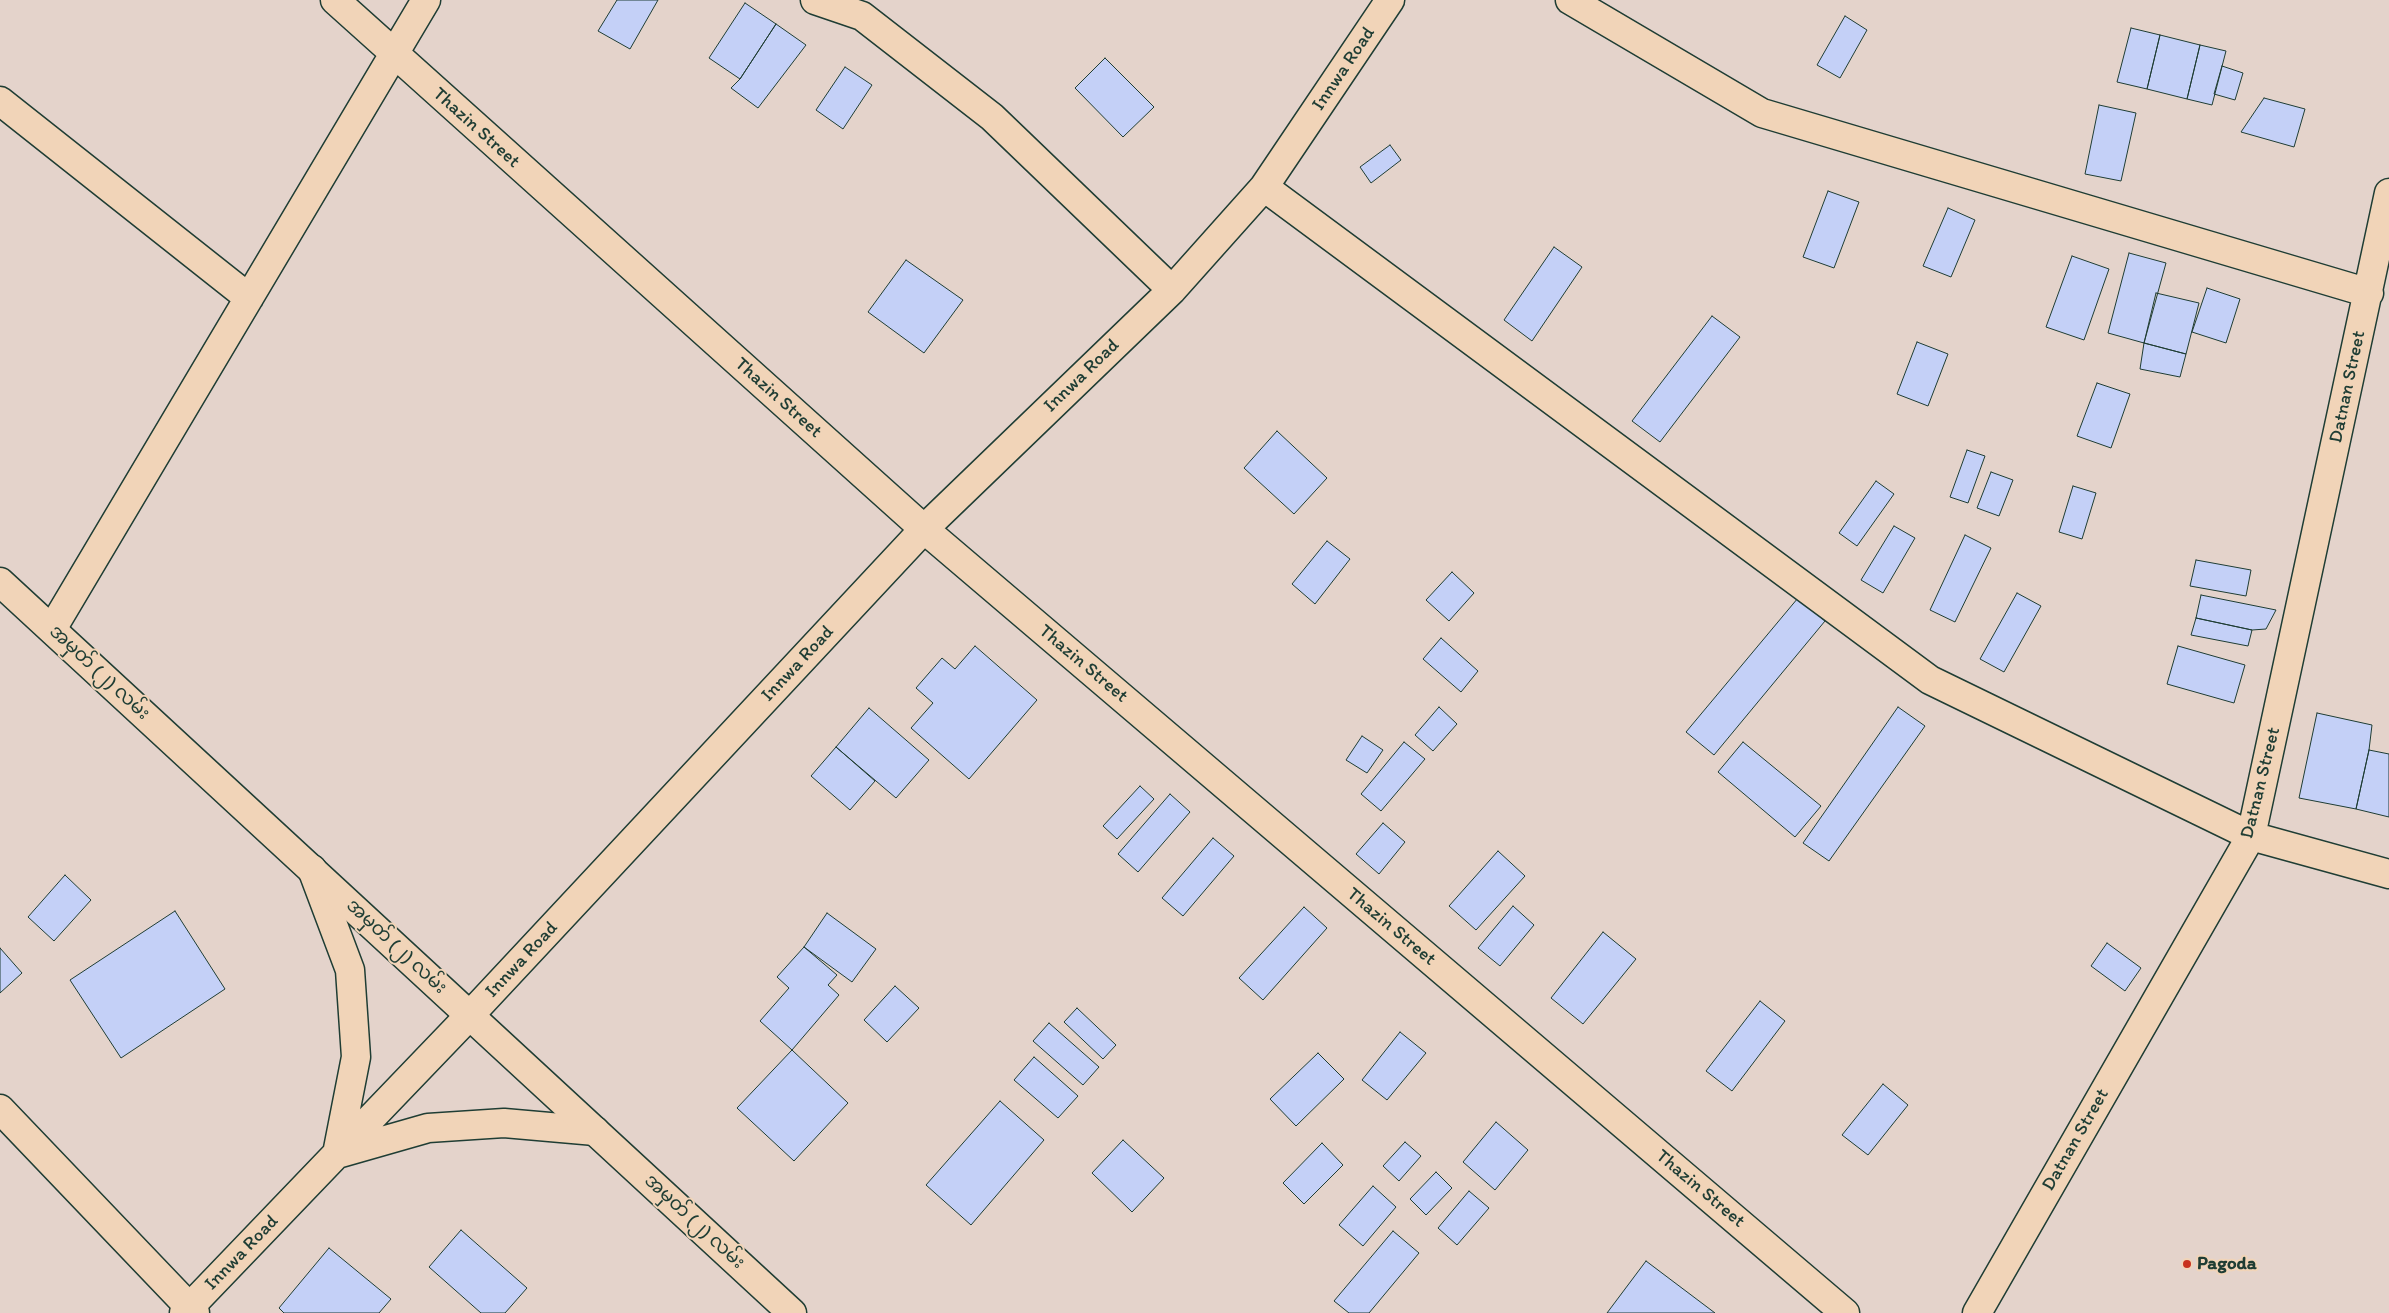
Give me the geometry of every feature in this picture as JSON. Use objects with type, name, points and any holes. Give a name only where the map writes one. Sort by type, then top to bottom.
[{"type":"street","name":"Thazin Street","points":[[335,0],[924,529],[1845,1313]]},
{"type":"street","points":[[52,629],[426,0]]},
{"type":"street","points":[[815,0],[862,16],[992,117],[1172,290]]},
{"type":"street","name":"Innwa Road","points":[[189,1311],[470,1015],[924,529],[1172,290],[1264,187],[1390,0]]},
{"type":"street","points":[[1570,0],[1762,114],[2369,293]]},
{"type":"street","points":[[0,101],[249,298]]},
{"type":"street","points":[[1264,187],[1930,680],[2252,836],[2389,874]]},
{"type":"street","name":"Datnan Street","points":[[1977,1313],[2252,836],[2369,293],[2382,266],[2389,192]]},
{"type":"street","name":"အမှတ် (၂) လမ်း","points":[[0,582],[792,1313]]},
{"type":"street","points":[[312,869],[350,970],[356,1057],[338,1154],[428,1128],[504,1123],[595,1131]]},
{"type":"street","points":[[0,1109],[189,1311]]},
{"type":"building","points":[[617,0],[658,0],[630,49],[598,31]]},
{"type":"building","points":[[745,3],[776,24],[740,79],[709,58]]},
{"type":"building","points":[[1845,16],[1867,30],[1840,78],[1817,65]]},
{"type":"building","points":[[776,24],[806,45],[758,108],[731,88],[740,79]]},
{"type":"building","points":[[2131,28],[2160,35],[2147,89],[2117,82]]},
{"type":"building","points":[[2160,35],[2200,45],[2187,99],[2147,89]]},
{"type":"building","points":[[2200,45],[2226,51],[2212,105],[2187,99]]},
{"type":"building","points":[[1105,58],[1154,107],[1123,137],[1075,88]]},
{"type":"building","points":[[2222,66],[2243,73],[2235,100],[2214,94]]},
{"type":"building","points":[[845,67],[872,85],[843,129],[816,110]]},
{"type":"building","points":[[2264,98],[2305,109],[2294,147],[2241,132]]},
{"type":"building","points":[[2099,105],[2136,113],[2121,181],[2085,174]]},
{"type":"building","points":[[1390,145],[1401,160],[1371,183],[1360,167]]},
{"type":"building","points":[[1828,191],[1859,202],[1834,268],[1803,257]]},
{"type":"building","points":[[1948,208],[1975,220],[1951,277],[1923,266]]},
{"type":"building","points":[[1554,247],[1582,267],[1532,341],[1504,320]]},
{"type":"building","points":[[2129,253],[2166,263],[2144,343],[2108,333]]},
{"type":"building","points":[[2072,256],[2109,269],[2084,340],[2046,327]]},
{"type":"building","points":[[906,260],[963,300],[924,353],[868,312]]},
{"type":"building","points":[[2207,288],[2240,299],[2226,343],[2192,332]]},
{"type":"building","points":[[2156,293],[2199,303],[2186,354],[2144,343]]},
{"type":"building","points":[[1712,316],[1740,337],[1660,442],[1632,421]]},
{"type":"building","points":[[1917,342],[1948,354],[1928,406],[1897,394]]},
{"type":"building","points":[[2144,343],[2186,354],[2180,377],[2140,369]]},
{"type":"building","points":[[2097,383],[2130,394],[2111,448],[2077,436]]},
{"type":"building","points":[[1277,431],[1327,478],[1294,514],[1244,468]]},
{"type":"building","points":[[1967,450],[1985,456],[1968,503],[1950,497]]},
{"type":"building","points":[[1991,472],[2013,480],[1999,516],[1977,508]]},
{"type":"building","points":[[1876,481],[1894,494],[1857,546],[1839,533]]},
{"type":"building","points":[[2073,486],[2096,493],[2082,539],[2059,532]]},
{"type":"building","points":[[1894,526],[1915,538],[1883,593],[1861,580]]},
{"type":"building","points":[[1965,535],[1991,548],[1955,622],[1930,610]]},
{"type":"building","points":[[1327,541],[1350,559],[1315,604],[1292,584]]},
{"type":"building","points":[[2196,560],[2251,570],[2246,596],[2190,586]]},
{"type":"building","points":[[1452,572],[1474,593],[1449,621],[1426,600]]},
{"type":"building","points":[[2017,593],[2041,606],[2004,672],[1980,659]]},
{"type":"building","points":[[2201,595],[2276,610],[2266,629],[2252,630],[2196,618]]},
{"type":"building","points":[[1798,598],[1825,621],[1714,755],[1686,732]]},
{"type":"building","points":[[2196,618],[2252,630],[2248,646],[2191,635]]},
{"type":"building","points":[[1441,638],[1478,671],[1461,692],[1423,659]]},
{"type":"building","points":[[975,646],[1037,700],[969,779],[911,728],[933,703],[916,688],[942,658],[955,669]]},
{"type":"building","points":[[2178,646],[2245,665],[2234,703],[2167,684]]},
{"type":"building","points":[[1439,707],[1457,724],[1433,751],[1415,735]]},
{"type":"building","points":[[1898,707],[1925,726],[1829,861],[1803,843]]},
{"type":"building","points":[[869,708],[929,760],[896,798],[836,747]]},
{"type":"building","points":[[2317,713],[2372,725],[2369,750],[2356,809],[2299,798]]},
{"type":"building","points":[[1362,736],[1383,750],[1367,773],[1346,760]]},
{"type":"building","points":[[1404,742],[1425,759],[1381,811],[1361,794]]},
{"type":"building","points":[[1743,742],[1821,806],[1795,837],[1718,772]]},
{"type":"building","points":[[836,747],[875,781],[850,810],[811,776]]},
{"type":"building","points":[[2369,750],[2389,754],[2389,817],[2356,809]]},
{"type":"building","points":[[1140,786],[1154,799],[1117,839],[1103,826]]},
{"type":"building","points":[[1170,794],[1190,812],[1138,872],[1118,854]]},
{"type":"building","points":[[1383,823],[1405,842],[1379,874],[1356,854]]},
{"type":"building","points":[[1213,838],[1234,856],[1183,916],[1162,898]]},
{"type":"building","points":[[1498,851],[1525,876],[1476,930],[1449,906]]},
{"type":"building","points":[[65,875],[91,900],[54,941],[28,917]]},
{"type":"building","points":[[1513,906],[1534,925],[1500,966],[1478,948]]},
{"type":"building","points":[[1304,907],[1327,928],[1263,1000],[1239,978]]},
{"type":"building","points":[[175,911],[225,989],[121,1058],[70,980]]},
{"type":"building","points":[[827,913],[876,949],[852,982],[804,947]]},
{"type":"building","points":[[1603,932],[1636,959],[1583,1024],[1551,998]]},
{"type":"building","points":[[2107,943],[2141,968],[2125,991],[2091,966]]},
{"type":"building","points":[[804,947],[837,975],[828,985],[839,995],[792,1050],[760,1021],[789,988],[777,977]]},
{"type":"building","points":[[0,948],[22,973],[0,993]]},
{"type":"building","points":[[895,986],[919,1008],[887,1042],[864,1020]]},
{"type":"building","points":[[1760,1001],[1785,1021],[1732,1091],[1706,1071]]},
{"type":"building","points":[[1077,1008],[1116,1045],[1103,1059],[1064,1022]]},
{"type":"building","points":[[1049,1023],[1099,1067],[1083,1085],[1033,1041]]},
{"type":"building","points":[[1400,1032],[1426,1053],[1387,1100],[1362,1080]]},
{"type":"building","points":[[792,1050],[848,1103],[794,1161],[737,1108]]},
{"type":"building","points":[[1318,1053],[1344,1079],[1296,1126],[1270,1099]]},
{"type":"building","points":[[1034,1057],[1078,1096],[1058,1118],[1014,1080]]},
{"type":"building","points":[[1883,1084],[1908,1105],[1868,1155],[1842,1135]]},
{"type":"building","points":[[1000,1101],[1044,1140],[971,1225],[926,1185]]},
{"type":"building","points":[[1496,1122],[1528,1150],[1495,1190],[1463,1162]]},
{"type":"building","points":[[1123,1140],[1164,1178],[1132,1212],[1092,1173]]},
{"type":"building","points":[[1405,1142],[1421,1156],[1399,1181],[1383,1166]]},
{"type":"building","points":[[1322,1143],[1343,1165],[1304,1204],[1283,1183]]},
{"type":"building","points":[[1436,1172],[1452,1188],[1426,1215],[1410,1199]]},
{"type":"building","points":[[1373,1186],[1396,1207],[1363,1246],[1339,1225]]},
{"type":"building","points":[[1469,1191],[1489,1208],[1457,1245],[1438,1228]]},
{"type":"building","points":[[461,1230],[527,1288],[505,1313],[481,1313],[429,1267]]},
{"type":"building","points":[[1393,1231],[1419,1253],[1369,1313],[1349,1313],[1334,1301]]},
{"type":"building","points":[[329,1248],[391,1299],[379,1313],[284,1313],[279,1308]]},
{"type":"building","points":[[1646,1261],[1715,1313],[1607,1313]]},
{"type":"place","name":"Pagoda","points":[[2187,1264]]}]
